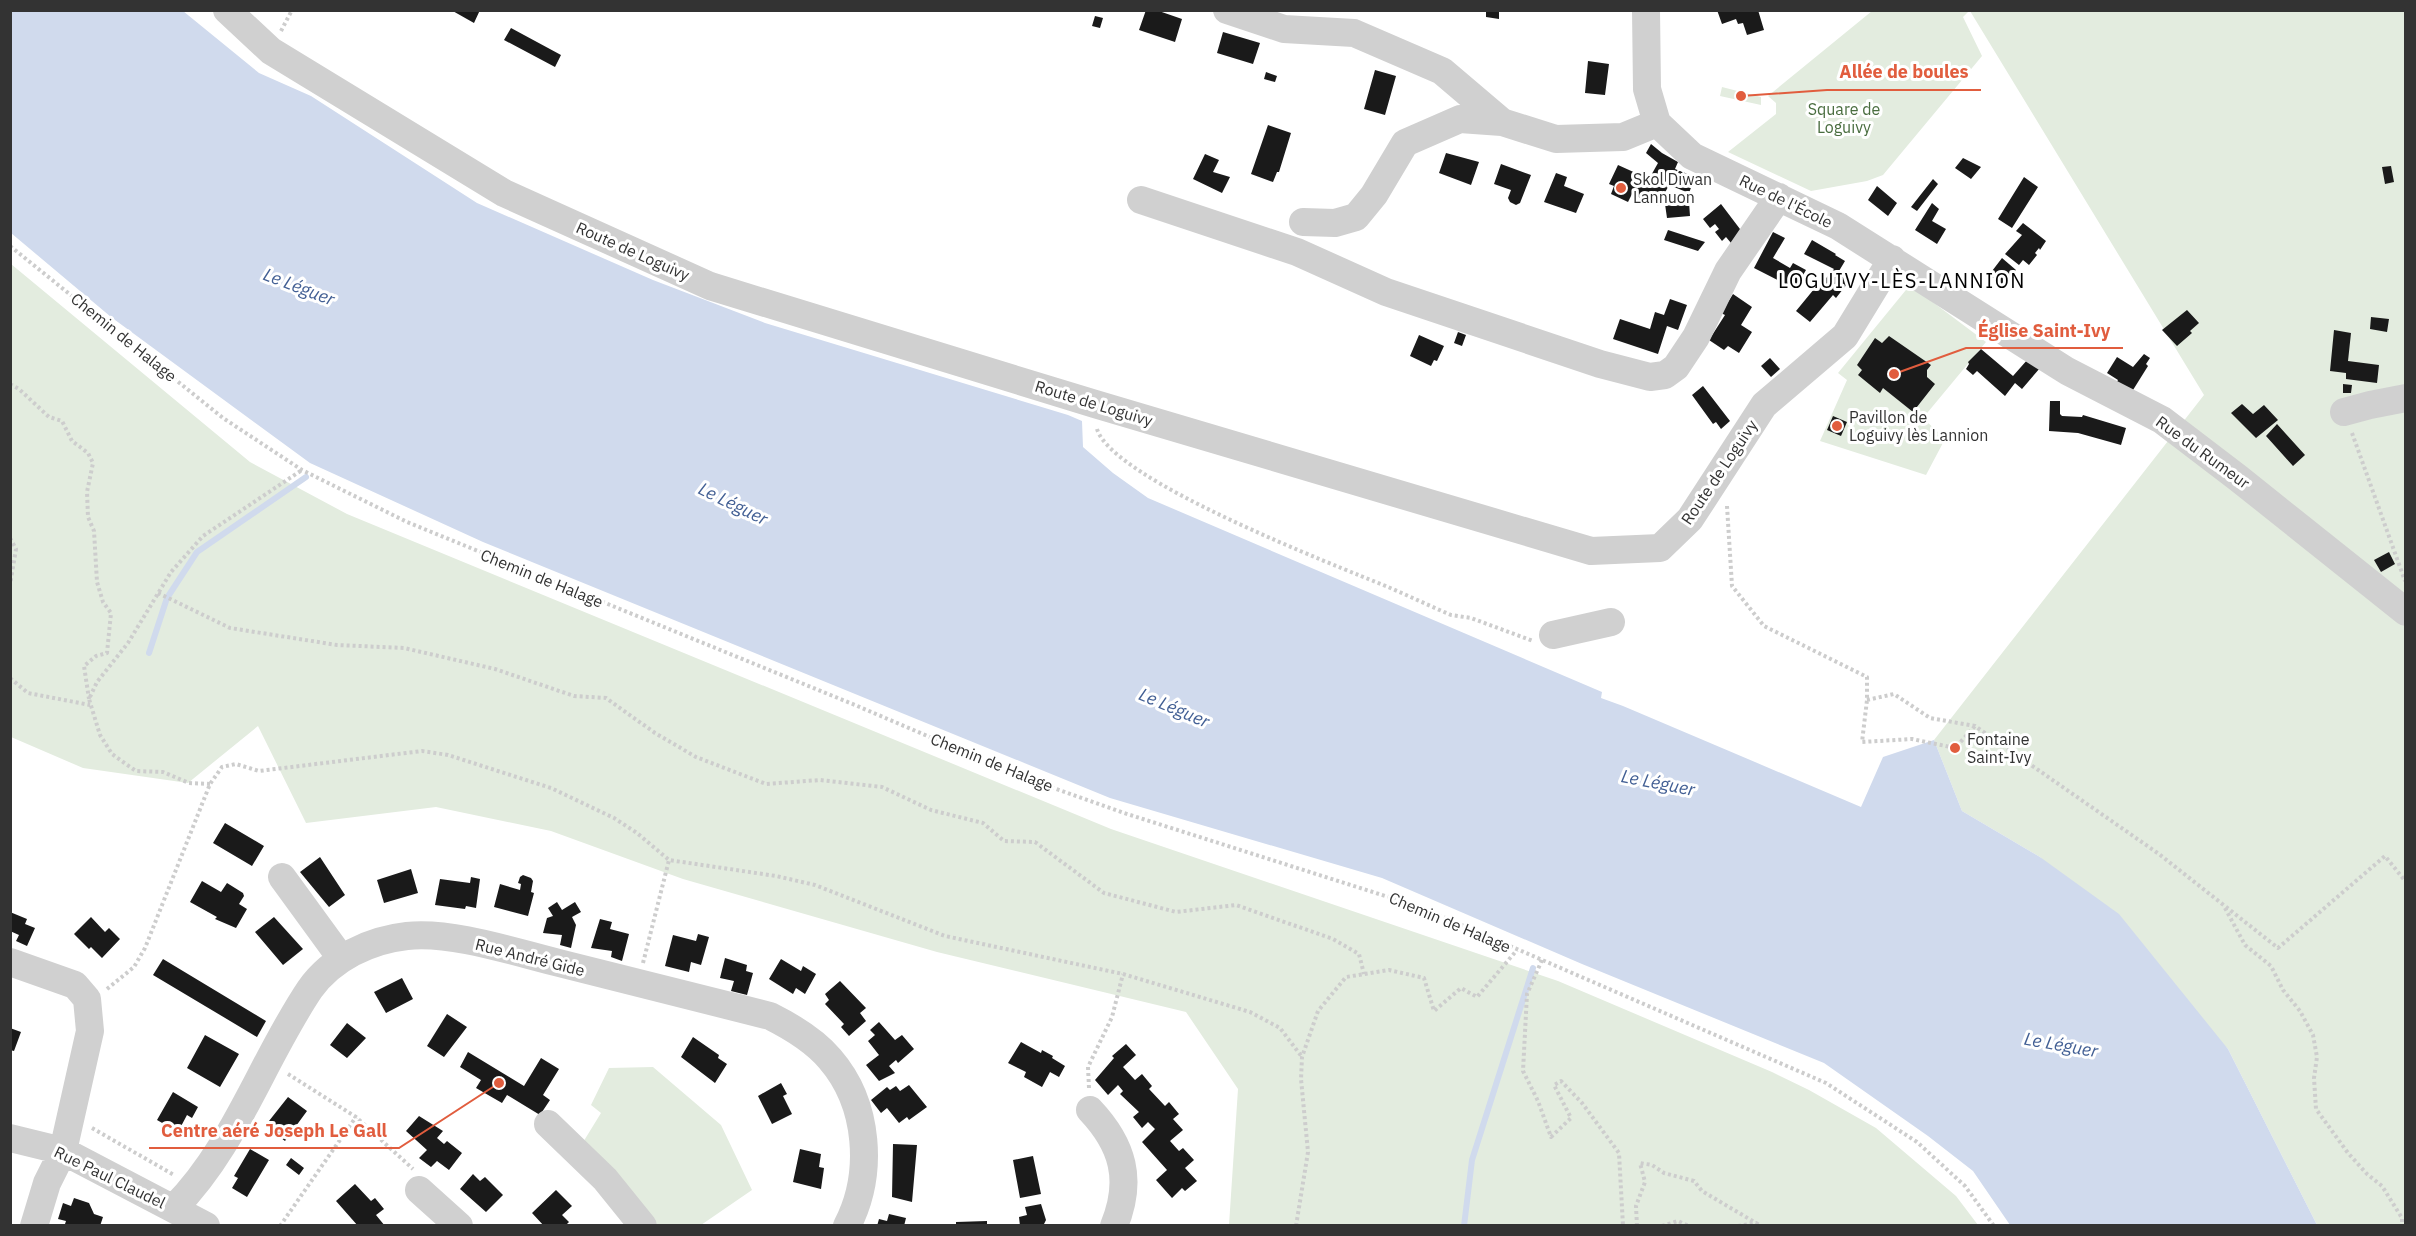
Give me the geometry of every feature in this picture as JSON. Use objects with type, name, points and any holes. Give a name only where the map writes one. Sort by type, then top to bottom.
[{"type":"street","name":"Route de Loguivy","points":[[226,10],[271,51],[515,198],[710,286],[1106,407],[1591,551],[1660,548],[1690,519],[1764,405],[1845,336],[1892,260]]},
{"type":"street","points":[[1227,10],[1284,29],[1354,33],[1443,70],[1502,122]]},
{"type":"street","points":[[1303,222],[1335,223],[1356,217],[1374,195],[1405,142],[1460,118],[1502,122],[1556,139],[1623,137],[1657,123],[1647,88],[1646,10]]},
{"type":"street","name":"Rue de l'École","points":[[1657,123],[1692,156],[1838,225],[1892,260]]},
{"type":"street","points":[[1141,200],[1297,252],[1386,292],[1600,364],[1650,377],[1665,375],[1677,367],[1696,337],[1728,271],[1779,197]]},
{"type":"street","name":"Rue du Rumeur","points":[[1892,260],[2067,372],[2162,420],[2406,612]]},
{"type":"street","points":[[2344,412],[2406,398]]},
{"type":"street","points":[[1553,635],[1611,622]]},
{"type":"street","points":[[282,877],[341,958]]},
{"type":"street","name":"Rue André Gide","points":[[174,1208],[195,1187],[270,1062],[311,988],[341,958],[367,947],[405,936],[431,935],[467,941],[770,1016],[791,1026],[830,1059],[844,1079],[857,1107],[862,1130],[864,1162],[861,1188],[855,1210],[847,1226]]},
{"type":"street","points":[[10,962],[75,985],[87,999],[90,1031],[63,1151],[47,1183],[34,1226]]},
{"type":"street","points":[[1090,1110],[1106,1127],[1120,1158],[1125,1185],[1122,1206],[1114,1226]]},
{"type":"street","points":[[548,1124],[605,1179],[643,1226]]},
{"type":"street","name":"Rue Paul Claudel","points":[[10,1138],[63,1151],[206,1226]]},
{"type":"street","points":[[419,1190],[459,1226]]},
{"type":"path","name":"Chemin de Halage","points":[[10,246],[223,418],[302,470],[407,522],[855,705],[1028,779],[1124,813],[1402,901],[1826,1083],[1917,1142],[1965,1186],[1994,1226]]},
{"type":"path","points":[[10,384],[19,388],[49,417],[62,421],[72,441],[88,453],[93,463],[87,492],[88,517],[94,531],[97,582],[103,602],[111,613],[107,653],[96,656],[84,666],[90,702],[100,735],[112,754],[136,771],[163,772],[189,783],[210,784]]},
{"type":"path","points":[[2344,412],[2406,582]]},
{"type":"path","points":[[1096,425],[1105,445],[1119,456],[1171,490],[1232,521],[1450,615],[1471,618],[1543,645],[1553,635]]},
{"type":"path","points":[[1725,466],[1731,586],[1764,626],[1867,677],[1862,742],[1912,739],[1955,748],[1975,726]]},
{"type":"path","points":[[90,702],[97,682],[128,643],[171,572],[203,536],[302,470]]},
{"type":"path","points":[[10,538],[16,549],[10,585]]},
{"type":"path","points":[[158,593],[230,628],[337,645],[404,648],[495,669],[574,696],[606,698],[656,733],[696,757],[766,784],[820,780],[882,787],[931,810],[983,824],[1004,841],[1035,842],[1104,893],[1176,912],[1236,906],[1333,939],[1359,954],[1364,974]]},
{"type":"path","points":[[10,678],[28,693],[90,702]]},
{"type":"path","points":[[1867,700],[1894,694],[1930,717],[1975,726],[2159,854],[2278,948],[2385,856],[2406,882]]},
{"type":"path","points":[[87,999],[104,991],[134,967],[146,948],[210,784],[222,767],[236,764],[259,771],[422,751],[448,755],[551,788],[614,818],[637,833],[669,860],[777,876],[815,885],[945,936],[1123,974],[1250,1012],[1280,1028],[1302,1057]]},
{"type":"path","points":[[638,984],[669,860]]},
{"type":"path","points":[[2223,905],[2245,945],[2271,966],[2283,990],[2300,1011],[2313,1035],[2318,1057],[2314,1078],[2316,1109],[2354,1160],[2382,1186],[2402,1218],[2402,1226]]},
{"type":"path","points":[[1296,1226],[1308,1152],[1301,1078],[1302,1057],[1318,1011],[1346,977],[1389,970],[1424,978],[1434,1011],[1461,988],[1477,997],[1517,950]]},
{"type":"path","points":[[1541,960],[1527,994],[1523,1071],[1538,1101],[1551,1137],[1571,1118],[1554,1085],[1562,1082],[1582,1103],[1619,1153],[1623,1226]]},
{"type":"path","points":[[1090,1110],[1088,1067],[1112,1017],[1123,974]]},
{"type":"path","points":[[270,1062],[356,1118],[413,1169],[419,1190]]},
{"type":"path","points":[[72,1117],[195,1187]]},
{"type":"path","points":[[280,1226],[356,1118]]},
{"type":"path","points":[[1637,1226],[1636,1206],[1645,1182],[1640,1163],[1652,1165],[1664,1173],[1694,1181],[1709,1196],[1758,1224]]},
{"type":"path","points":[[1662,1226],[1678,1221],[1689,1226]]},
{"type":"path","points":[[1738,1226],[1758,1224]]},
{"type":"green space","name":"Square de Loguivy","points":[[1872,11],[1969,11],[1963,17],[1982,56],[1883,175],[1867,181],[1811,191],[1728,152],[1776,114],[1776,103],[1768,96]]},
{"type":"green space","points":[[1970,11],[2405,11],[2405,1225],[2317,1225],[2228,1049],[2040,857],[1962,811],[1934,740],[2204,395]]},
{"type":"green space","points":[[1722,87],[1761,97],[1761,105],[1720,96]]},
{"type":"green space","points":[[11,264],[250,462],[347,514],[1111,829],[1558,981],[1772,1072],[1876,1128],[1956,1196],[1978,1225],[1229,1225],[1238,1089],[1186,1012],[937,952],[683,879],[551,831],[436,807],[306,823],[258,726],[188,783],[83,768],[11,737]]},
{"type":"green space","points":[[1910,285],[1986,342],[1923,418],[1945,439],[1926,475],[1820,441],[1847,380],[1838,373]]},
{"type":"green space","points":[[653,1067],[721,1125],[752,1190],[701,1225],[641,1225],[577,1152],[601,1113],[591,1105],[609,1068]]},
{"type":"water","name":"Le Léguer","points":[[10,11],[183,11],[259,73],[311,96],[477,203],[653,280],[765,323],[1082,421],[1083,447],[1113,473],[1148,498],[1602,692],[1601,698],[1861,807],[1883,757],[1934,740],[1962,811],[2040,857],[2119,914],[2228,1049],[2317,1225],[2010,1225],[1973,1171],[1928,1136],[1824,1063],[1582,964],[1382,878],[1110,798],[483,542],[310,463],[111,317],[11,233]]},
{"type":"building","points":[[451,10],[480,10],[474,23]]},
{"type":"building","points":[[1146,10],[1156,10],[1182,19],[1175,42],[1139,30]]},
{"type":"building","points":[[1486,10],[1499,10],[1499,19],[1486,17]]},
{"type":"building","points":[[1717,10],[1758,10],[1764,30],[1747,35],[1743,23],[1738,24],[1736,19],[1722,24]]},
{"type":"building","points":[[1095,16],[1103,18],[1100,28],[1092,26]]},
{"type":"building","points":[[511,28],[561,55],[555,67],[504,40]]},
{"type":"building","points":[[1223,32],[1260,43],[1253,64],[1217,53]]},
{"type":"building","points":[[1588,61],[1609,64],[1605,95],[1585,93]]},
{"type":"building","points":[[1375,70],[1396,76],[1385,115],[1364,109]]},
{"type":"building","points":[[1266,72],[1277,76],[1275,82],[1264,79]]},
{"type":"building","points":[[1268,125],[1291,133],[1279,172],[1273,182],[1251,174]]},
{"type":"building","points":[[1651,144],[1678,162],[1675,169],[1695,177],[1689,193],[1669,185],[1658,206],[1632,194],[1628,202],[1611,194],[1614,186],[1609,184],[1618,165],[1649,179],[1658,163],[1646,153]]},
{"type":"building","points":[[1446,153],[1479,162],[1471,185],[1439,173]]},
{"type":"building","points":[[1205,154],[1219,160],[1213,172],[1230,177],[1222,193],[1193,179]]},
{"type":"building","points":[[1963,158],[1981,167],[1971,179],[1955,168]]},
{"type":"building","points":[[1501,164],[1531,175],[1520,203],[1516,205],[1508,198],[1511,190],[1494,184]]},
{"type":"building","points":[[2391,166],[2394,182],[2385,184],[2382,167]]},
{"type":"building","points":[[1556,173],[1567,177],[1564,186],[1584,194],[1576,213],[1544,202]]},
{"type":"building","points":[[2024,177],[2038,187],[2012,228],[1998,219]]},
{"type":"building","points":[[1933,179],[1938,184],[1917,211],[1911,207]]},
{"type":"building","points":[[1877,186],[1897,203],[1888,216],[1868,200]]},
{"type":"building","points":[[1689,202],[1690,216],[1667,218],[1665,204]]},
{"type":"building","points":[[1932,203],[1939,209],[1932,221],[1946,229],[1937,244],[1915,230]]},
{"type":"building","points":[[1721,204],[1743,233],[1731,243],[1726,237],[1722,241],[1715,232],[1719,229],[1715,224],[1710,228],[1703,219]]},
{"type":"building","points":[[2023,223],[2046,241],[2035,253],[2037,255],[2029,265],[2023,260],[2019,265],[2005,254],[2022,235],[2016,231]]},
{"type":"building","points":[[1668,230],[1705,242],[1698,251],[1664,240]]},
{"type":"building","points":[[1773,232],[1785,238],[1773,258],[1790,268],[1793,263],[1806,270],[1795,289],[1754,268]]},
{"type":"building","points":[[1812,240],[1845,261],[1839,271],[1851,279],[1836,298],[1833,295],[1810,322],[1796,311],[1834,269],[1804,254]]},
{"type":"building","points":[[2002,258],[2016,270],[2003,287],[1989,275]]},
{"type":"building","points":[[1733,294],[1752,307],[1741,325],[1752,332],[1739,353],[1728,346],[1724,350],[1709,340],[1725,315],[1721,313]]},
{"type":"building","points":[[1670,299],[1687,305],[1678,330],[1667,326],[1658,354],[1613,339],[1620,319],[1650,329],[1655,312],[1664,315]]},
{"type":"building","points":[[2187,310],[2199,323],[2190,331],[2192,333],[2177,346],[2162,330]]},
{"type":"building","points":[[2371,317],[2389,319],[2387,332],[2370,329]]},
{"type":"building","points":[[2334,330],[2351,333],[2348,361],[2379,365],[2377,383],[2346,379],[2346,373],[2330,371]]},
{"type":"building","points":[[1458,332],[1466,335],[1462,346],[1454,343]]},
{"type":"building","points":[[1419,335],[1444,346],[1437,361],[1434,360],[1431,366],[1410,356]]},
{"type":"building","points":[[1889,336],[1931,365],[1927,370],[1927,377],[1935,384],[1913,412],[1883,388],[1880,393],[1858,375],[1862,370],[1857,365],[1875,338],[1882,343]]},
{"type":"building","points":[[1981,349],[2013,376],[2028,359],[2040,368],[2022,389],[2015,383],[2005,396],[1977,371],[1973,375],[1966,369],[1968,362]]},
{"type":"building","points":[[2144,354],[2150,358],[2146,364],[2148,366],[2133,390],[2114,387],[2118,380],[2107,373],[2117,357],[2133,367]]},
{"type":"building","points":[[1770,358],[1780,369],[1771,377],[1761,366]]},
{"type":"building","points":[[2343,384],[2352,385],[2351,393],[2343,393]]},
{"type":"building","points":[[1703,386],[1730,421],[1721,429],[1716,422],[1713,424],[1692,395]]},
{"type":"building","points":[[2050,401],[2060,401],[2062,416],[2082,417],[2083,415],[2126,428],[2121,445],[2078,433],[2049,431]]},
{"type":"building","points":[[2242,404],[2253,414],[2264,405],[2278,420],[2256,438],[2231,413]]},
{"type":"building","name":"Pavillon de Loguivy lès Lannion","points":[[1833,416],[1847,422],[1841,436],[1827,430]]},
{"type":"building","points":[[2277,424],[2305,455],[2293,466],[2266,436]]},
{"type":"building","points":[[2389,552],[2395,564],[2381,572],[2374,560]]},
{"type":"building","points":[[225,823],[264,846],[252,866],[213,843]]},
{"type":"building","points":[[320,857],[345,895],[329,907],[300,872]]},
{"type":"building","points":[[411,869],[418,893],[384,903],[377,880]]},
{"type":"building","points":[[523,875],[533,881],[531,892],[534,893],[528,916],[494,907],[500,884],[520,890],[521,884],[518,883]]},
{"type":"building","points":[[471,877],[480,879],[476,908],[466,906],[465,909],[435,905],[440,879],[470,883]]},
{"type":"building","points":[[202,881],[221,892],[227,883],[243,893],[244,896],[239,904],[247,909],[236,928],[215,919],[217,917],[190,902]]},
{"type":"building","points":[[557,902],[562,910],[575,902],[581,912],[572,917],[576,925],[571,948],[560,945],[562,935],[543,933],[547,918],[553,916],[548,908]]},
{"type":"building","points":[[10,912],[27,919],[25,924],[35,928],[27,946],[16,941],[19,935],[10,931]]},
{"type":"building","points":[[91,917],[105,932],[109,928],[120,939],[102,958],[74,934]]},
{"type":"building","points":[[274,917],[303,949],[283,965],[255,932]]},
{"type":"building","points":[[600,919],[612,922],[610,929],[629,934],[622,961],[611,957],[612,951],[591,948]]},
{"type":"building","points":[[698,934],[709,937],[701,965],[691,962],[689,972],[665,966],[673,935],[696,941]]},
{"type":"building","points":[[725,958],[747,965],[746,971],[753,973],[747,995],[731,991],[734,981],[720,978]]},
{"type":"building","points":[[163,959],[266,1021],[257,1037],[153,975]]},
{"type":"building","points":[[781,959],[801,971],[803,966],[816,974],[805,994],[796,988],[793,994],[769,979]]},
{"type":"building","points":[[402,978],[413,999],[386,1013],[374,992]]},
{"type":"building","points":[[840,981],[866,1008],[860,1013],[866,1021],[849,1036],[841,1027],[844,1024],[825,1004],[829,1000],[825,994]]},
{"type":"building","points":[[447,1014],[467,1027],[444,1057],[427,1046]]},
{"type":"building","points":[[879,1022],[895,1040],[902,1035],[914,1049],[898,1063],[896,1060],[889,1066],[895,1073],[879,1081],[866,1065],[879,1055],[868,1041],[875,1035],[870,1030]]},
{"type":"building","points":[[347,1023],[366,1038],[347,1058],[330,1045]]},
{"type":"building","points":[[10,1028],[21,1032],[14,1051],[10,1050]]},
{"type":"building","points":[[205,1035],[239,1054],[220,1087],[187,1068]]},
{"type":"building","points":[[693,1037],[719,1055],[718,1058],[727,1064],[715,1083],[681,1057]]},
{"type":"building","points":[[1021,1042],[1041,1053],[1042,1050],[1053,1056],[1052,1058],[1065,1066],[1059,1077],[1050,1072],[1042,1087],[1024,1077],[1026,1072],[1008,1063]]},
{"type":"building","points":[[1126,1044],[1136,1055],[1123,1067],[1135,1080],[1142,1074],[1152,1086],[1149,1089],[1165,1106],[1169,1102],[1179,1114],[1173,1119],[1183,1130],[1170,1141],[1179,1151],[1183,1148],[1194,1160],[1185,1168],[1197,1181],[1185,1191],[1182,1188],[1172,1198],[1156,1180],[1167,1170],[1142,1142],[1155,1129],[1148,1122],[1142,1128],[1133,1117],[1139,1112],[1120,1094],[1123,1091],[1118,1085],[1108,1095],[1095,1080],[1114,1058],[1112,1056]]},
{"type":"building","points":[[468,1052],[524,1086],[541,1058],[559,1069],[543,1095],[550,1100],[540,1115],[507,1095],[502,1103],[476,1088],[481,1080],[460,1067]]},
{"type":"building","points":[[781,1083],[787,1094],[783,1096],[792,1114],[772,1124],[758,1096]]},
{"type":"building","points":[[909,1085],[927,1107],[909,1120],[907,1117],[899,1123],[887,1108],[881,1113],[871,1100],[887,1087],[890,1090],[896,1086],[900,1091]]},
{"type":"building","points":[[173,1092],[198,1107],[192,1118],[187,1115],[178,1132],[157,1120]]},
{"type":"building","points":[[288,1097],[307,1111],[285,1141],[265,1126]]},
{"type":"building","points":[[419,1116],[443,1131],[437,1138],[444,1144],[447,1141],[462,1153],[449,1170],[437,1161],[431,1167],[419,1158],[427,1150],[406,1131]]},
{"type":"building","points":[[893,1144],[917,1145],[912,1202],[892,1197]]},
{"type":"building","points":[[250,1149],[269,1160],[247,1197],[232,1188],[238,1178],[234,1176]]},
{"type":"building","points":[[800,1149],[821,1154],[819,1167],[824,1168],[821,1189],[793,1182]]},
{"type":"building","points":[[1033,1156],[1041,1194],[1020,1198],[1013,1160]]},
{"type":"building","points":[[291,1158],[304,1168],[299,1175],[286,1165]]},
{"type":"building","points":[[473,1174],[480,1181],[485,1177],[503,1195],[486,1212],[460,1189]]},
{"type":"building","points":[[355,1184],[371,1201],[375,1198],[384,1209],[376,1215],[385,1226],[358,1226],[336,1201]]},
{"type":"building","points":[[556,1190],[572,1206],[562,1215],[569,1222],[565,1226],[544,1226],[532,1213]]},
{"type":"building","points":[[74,1198],[89,1203],[94,1214],[103,1217],[100,1226],[68,1226],[65,1224],[66,1221],[58,1219],[63,1203],[71,1206]]},
{"type":"building","points":[[1041,1204],[1046,1220],[1043,1226],[1020,1226],[1019,1217],[1027,1215],[1025,1207]]},
{"type":"building","points":[[889,1214],[906,1218],[904,1226],[877,1226],[879,1219],[887,1221]]},
{"type":"building","points":[[987,1221],[987,1226],[956,1226],[956,1222]]},
{"type":"waterway","points":[[149,653],[167,598],[197,552],[306,477]]},
{"type":"waterway","points":[[1464,1226],[1472,1160],[1533,968]]},
{"type":"place","name":"Allée de boules","points":[[1741,96]]},
{"type":"place","name":"Skol Diwan Lannuon","points":[[1621,188]]},
{"type":"place","name":"Église Saint-Ivy","points":[[1894,374]]},
{"type":"place","name":"Pavillon de Loguivy lès Lannion","points":[[1837,426]]},
{"type":"place","name":"Fontaine Saint-Ivy","points":[[1955,748]]},
{"type":"place","name":"Centre aéré Joseph Le Gall","points":[[499,1083]]},
{"type":"district","name":"LOGUIVY-LÈS-LANNION","points":[[1902,281]]}]
